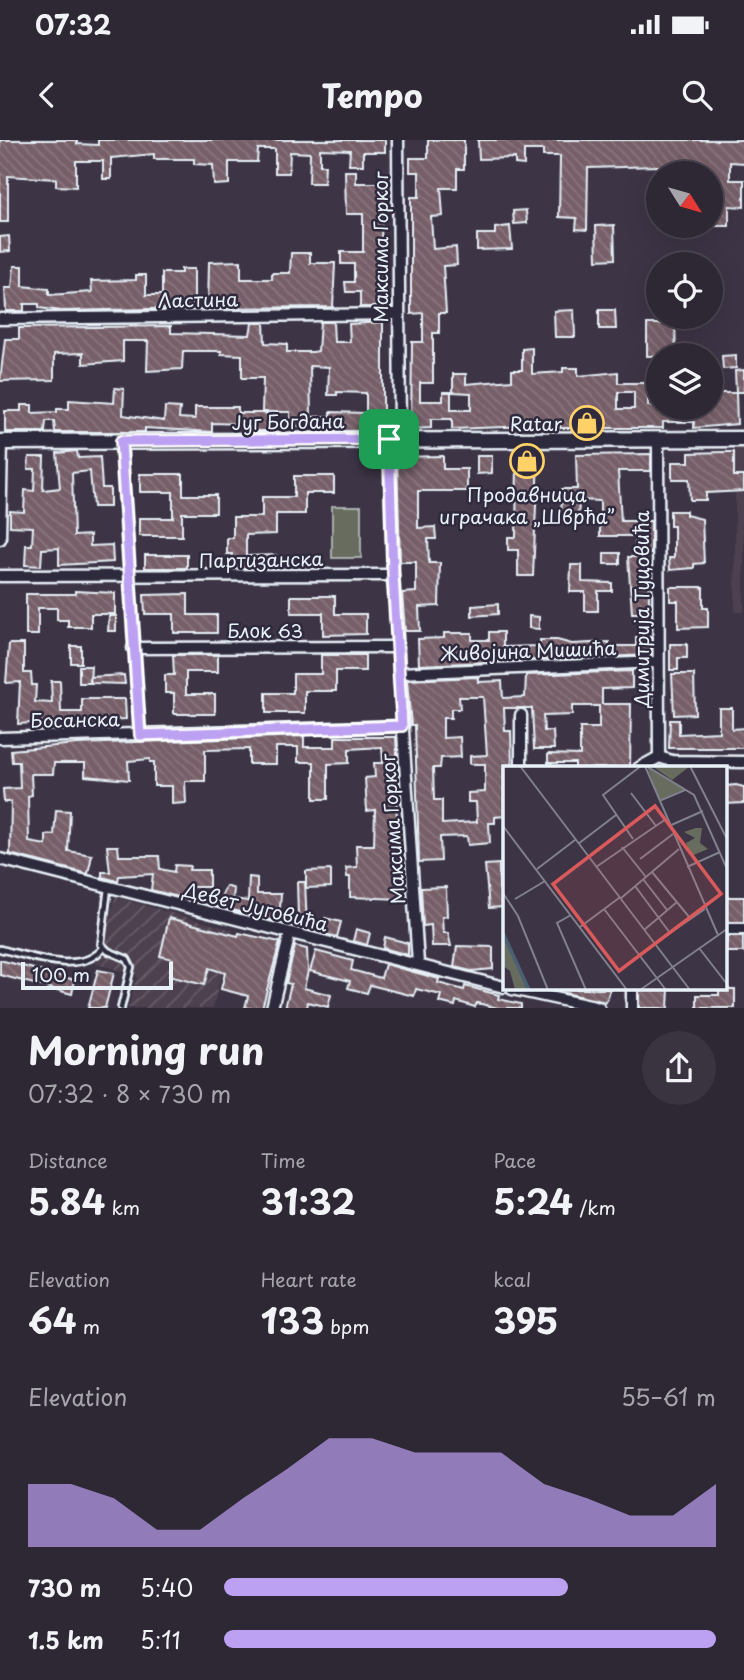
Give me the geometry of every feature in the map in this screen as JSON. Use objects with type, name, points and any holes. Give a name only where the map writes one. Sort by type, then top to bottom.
[{"type":"street","name":"Максима Горког","points":[[398,140],[393,575],[418,964]]},
{"type":"street","name":"Ластина","points":[[0,319],[396,314]]},
{"type":"street","name":"Димитрија Туцовића","points":[[658,439],[659,757]]},
{"type":"street","name":"Југ Богдана","points":[[1,442],[744,439]]},
{"type":"street","points":[[121,441],[140,735]]},
{"type":"street","points":[[0,539],[1,442]]},
{"type":"street","name":"Партизанска","points":[[0,576],[130,578],[393,575]]},
{"type":"street","name":"Блок 63","points":[[133,648],[398,647]]},
{"type":"street","name":"Живојина Мишића","points":[[399,673],[658,662]]},
{"type":"street","points":[[521,715],[521,766]]},
{"type":"street","name":"Босанска","points":[[0,738],[402,726]]},
{"type":"street","points":[[643,766],[659,757],[672,761],[744,762]]},
{"type":"street","name":"Девет Југовића","points":[[0,859],[503,987]]},
{"type":"street","points":[[726,929],[744,929]]},
{"type":"street","points":[[272,1008],[289,933]]},
{"type":"street","points":[[525,990],[581,1006],[599,1008]]},
{"type":"street","points":[[632,990],[632,1008]]},
{"type":"lane","points":[[108,887],[101,941],[103,948],[127,959],[131,964],[121,1008]]},
{"type":"lane","points":[[0,948],[82,963],[97,956],[103,948]]},
{"type":"shaded area","points":[[735,444],[744,444],[744,612],[735,612]]},
{"type":"shaded area","points":[[115,897],[233,930],[213,1008],[128,1008],[137,975],[96,964]]},
{"type":"green space","points":[[332,506],[361,506],[361,558],[332,558]]},
{"type":"building","points":[[0,140],[77,140],[77,144],[98,145],[98,140],[385,140],[385,152],[363,152],[363,165],[349,165],[350,150],[320,149],[320,165],[325,165],[324,183],[309,183],[310,153],[290,152],[289,173],[275,173],[275,149],[258,149],[257,162],[229,162],[229,184],[214,185],[213,165],[194,164],[194,159],[154,159],[154,154],[111,158],[111,179],[103,179],[103,161],[76,161],[76,187],[56,186],[56,179],[8,176],[8,222],[0,222]]},
{"type":"building","points":[[428,140],[464,140],[464,169],[457,169],[457,188],[441,188],[443,216],[431,217],[433,249],[456,247],[457,265],[443,266],[446,313],[439,313],[439,333],[433,333],[433,383],[420,383],[420,401],[443,401],[443,392],[451,392],[451,410],[471,410],[471,393],[453,392],[453,374],[466,374],[466,384],[512,380],[512,370],[522,370],[522,349],[532,348],[532,374],[578,368],[578,376],[618,372],[618,383],[646,383],[646,420],[723,420],[723,393],[736,393],[737,424],[694,428],[694,422],[663,422],[663,428],[560,428],[560,425],[452,429],[452,419],[431,419],[431,428],[411,429],[412,342],[423,342],[423,313],[411,314],[411,197],[419,197],[419,172],[410,172],[410,158],[428,158]],"holes":[[[618,392],[634,392],[634,409],[618,409]]]},
{"type":"building","points":[[478,140],[744,140],[744,163],[730,162],[730,180],[744,180],[744,207],[729,206],[729,226],[723,226],[723,161],[646,161],[646,166],[588,168],[587,230],[576,229],[577,218],[559,217],[560,156],[543,156],[543,150],[524,150],[524,165],[515,164],[515,158],[479,159]]},
{"type":"building","points":[[345,171],[356,171],[356,183],[384,183],[378,293],[384,293],[384,307],[360,307],[360,292],[346,292],[345,282],[354,282],[354,264],[341,264],[341,252],[363,252],[363,214],[346,214]]},
{"type":"building","points":[[526,210],[527,223],[514,224],[513,211]]},
{"type":"building","points":[[614,225],[615,259],[597,260],[596,226]]},
{"type":"building","points":[[510,226],[512,249],[477,250],[477,234],[495,234],[495,228]]},
{"type":"building","points":[[9,236],[10,251],[0,252],[0,237]]},
{"type":"building","points":[[291,253],[310,253],[310,263],[335,263],[333,307],[208,308],[209,262],[241,261],[241,279],[272,279],[272,273],[290,273]]},
{"type":"building","points":[[14,266],[23,266],[23,286],[49,289],[49,295],[92,292],[91,281],[136,280],[136,275],[146,275],[146,295],[162,295],[162,273],[181,273],[181,269],[194,269],[194,308],[62,311],[39,308],[39,304],[24,304],[24,311],[6,311],[5,288],[12,288]]},
{"type":"building","points":[[574,310],[575,337],[555,337],[554,311]]},
{"type":"building","points":[[599,310],[615,310],[616,329],[599,329]]},
{"type":"building","points":[[320,322],[333,322],[334,342],[350,342],[349,324],[383,322],[383,431],[330,431],[330,426],[290,426],[290,412],[262,412],[263,378],[242,378],[242,355],[221,354],[221,351],[183,351],[182,369],[147,371],[148,341],[123,341],[123,361],[83,364],[83,353],[54,354],[54,380],[0,381],[5,339],[19,339],[19,328],[171,326],[171,333],[250,335],[252,323],[264,323],[265,343],[287,344],[287,352],[318,351]],"holes":[[[310,366],[329,367],[328,395],[337,395],[337,392],[366,393],[366,413],[330,412],[330,416],[311,417]]]},
{"type":"building","points":[[647,329],[675,329],[676,343],[647,343]]},
{"type":"building","points":[[736,355],[736,368],[723,369],[723,356]]},
{"type":"building","points":[[744,370],[744,392],[736,392],[735,371]]},
{"type":"building","points":[[115,388],[124,389],[123,415],[164,421],[165,407],[180,408],[179,418],[195,419],[195,407],[238,407],[238,413],[267,413],[267,431],[242,431],[242,424],[212,423],[212,432],[145,428],[145,432],[55,432],[54,421],[46,421],[45,432],[5,432],[5,411],[21,411],[21,405],[32,405],[32,413],[57,412],[57,409],[69,409],[69,400],[114,403]]},
{"type":"building","points":[[77,451],[78,458],[100,457],[102,488],[110,488],[110,507],[93,507],[90,471],[72,473],[74,536],[90,535],[90,546],[112,545],[113,562],[59,565],[59,548],[42,549],[41,566],[25,565],[26,545],[32,545],[33,527],[10,526],[10,511],[24,512],[25,490],[34,491],[35,469],[28,469],[29,457],[44,457],[43,490],[60,488],[57,453]]},
{"type":"building","points":[[371,452],[382,452],[382,462],[371,462]]},
{"type":"building","points":[[734,452],[734,476],[744,476],[744,491],[706,493],[706,500],[690,500],[689,479],[672,479],[672,462],[689,462],[689,453]]},
{"type":"building","points":[[651,454],[651,471],[618,471],[621,521],[651,521],[651,554],[646,554],[650,613],[632,613],[628,557],[635,557],[635,536],[600,536],[600,501],[579,500],[578,523],[561,522],[562,489],[577,489],[576,455]]},
{"type":"building","points":[[443,456],[443,469],[467,469],[467,491],[418,491],[418,528],[435,527],[436,539],[428,539],[429,563],[440,563],[439,606],[419,607],[420,631],[405,631],[402,593],[416,592],[416,562],[400,562],[397,457]]},
{"type":"building","points":[[477,456],[492,456],[492,473],[477,474]]},
{"type":"building","points":[[517,459],[538,459],[533,576],[518,576],[518,550],[508,550],[508,537],[516,537]]},
{"type":"building","points":[[140,474],[183,474],[183,495],[216,495],[216,513],[182,513],[182,536],[139,536],[139,518],[173,518],[173,492],[140,492]]},
{"type":"building","points":[[294,476],[334,476],[334,493],[305,493],[305,514],[276,514],[276,534],[246,535],[246,556],[276,555],[276,568],[232,568],[232,554],[227,554],[227,538],[233,538],[233,517],[262,517],[262,497],[294,497]]},
{"type":"building","points":[[670,511],[686,511],[686,515],[702,519],[704,563],[694,564],[694,568],[670,570],[669,558],[674,558],[674,526],[670,526]]},
{"type":"building","points":[[604,553],[620,553],[620,564],[604,564]]},
{"type":"building","points":[[145,555],[187,555],[187,568],[145,568]]},
{"type":"building","points":[[571,565],[582,565],[582,582],[612,583],[612,591],[598,591],[598,611],[585,611],[585,592],[570,592]]},
{"type":"building","points":[[670,587],[703,587],[703,608],[708,608],[708,627],[678,628],[678,601],[670,601]]},
{"type":"building","points":[[75,591],[115,593],[115,614],[91,614],[91,627],[68,627],[68,620],[57,620],[57,608],[38,608],[38,635],[26,635],[26,594],[75,594]]},
{"type":"building","points":[[188,594],[188,615],[217,615],[217,633],[174,633],[174,614],[145,614],[144,595]]},
{"type":"building","points":[[291,596],[335,596],[335,614],[366,614],[366,634],[323,635],[323,613],[291,613]]},
{"type":"building","points":[[498,604],[498,614],[472,616],[472,606]]},
{"type":"building","points":[[109,616],[116,616],[116,631],[108,631]]},
{"type":"building","points":[[529,616],[539,617],[539,629],[529,628]]},
{"type":"building","points":[[489,632],[503,632],[503,647],[540,646],[540,640],[557,640],[572,644],[609,642],[609,646],[636,646],[636,637],[651,637],[651,655],[419,665],[418,639],[444,638],[444,633],[472,633],[472,640],[489,640]]},
{"type":"building","points":[[9,644],[24,644],[24,673],[31,673],[32,685],[36,685],[35,702],[52,703],[51,681],[60,681],[61,712],[82,712],[82,699],[125,699],[126,719],[104,720],[104,723],[61,721],[18,724],[20,682],[6,683]]},
{"type":"building","points":[[670,644],[687,644],[687,658],[678,658],[678,670],[670,670]]},
{"type":"building","points":[[71,646],[81,646],[81,663],[71,663]]},
{"type":"building","points":[[173,655],[218,655],[218,672],[186,672],[186,694],[215,694],[215,714],[174,714],[174,693],[165,693],[165,675],[174,675]]},
{"type":"building","points":[[321,655],[365,655],[365,671],[336,671],[336,691],[305,691],[305,713],[266,713],[266,693],[293,693],[293,674],[321,674]]},
{"type":"building","points":[[79,666],[91,666],[90,683],[79,683]]},
{"type":"building","points":[[632,671],[632,688],[602,689],[602,704],[631,704],[630,766],[548,763],[548,754],[580,755],[580,728],[599,728],[599,706],[572,706],[572,715],[543,716],[544,731],[553,731],[554,749],[534,749],[532,708],[504,708],[505,731],[511,731],[512,766],[503,766],[503,816],[495,817],[495,823],[489,823],[490,843],[468,845],[467,836],[440,837],[441,861],[419,862],[415,725],[411,725],[407,680],[478,677],[478,682],[502,681],[503,698],[525,697],[526,675]],"holes":[[[459,697],[483,697],[487,755],[470,756],[470,764],[485,764],[485,792],[468,793],[468,802],[476,802],[477,822],[442,824],[442,800],[434,800],[433,768],[440,768],[441,758],[461,757],[460,737],[443,738],[443,718],[451,718],[451,709],[460,709]]]},
{"type":"building","points":[[672,674],[694,674],[695,714],[674,715]]},
{"type":"building","points":[[124,675],[125,684],[91,683],[90,677]]},
{"type":"building","points":[[719,708],[732,708],[732,729],[744,728],[744,748],[669,748],[670,720],[679,720],[679,734],[719,732]]},
{"type":"building","points":[[304,736],[304,747],[335,747],[335,737],[396,737],[399,791],[396,791],[397,825],[393,860],[400,860],[402,899],[350,897],[350,877],[347,877],[346,868],[357,867],[356,845],[374,845],[375,810],[367,811],[365,778],[375,777],[374,763],[383,763],[382,747],[349,749],[349,763],[328,764],[328,799],[314,799],[314,762],[298,762],[298,747],[276,747],[276,764],[249,764],[249,749],[205,750],[205,781],[185,781],[186,803],[172,804],[172,786],[154,786],[154,762],[150,762],[150,759],[128,761],[129,780],[85,776],[85,763],[54,763],[53,774],[31,774],[32,795],[28,796],[29,842],[46,845],[46,835],[54,835],[56,810],[70,811],[68,851],[92,855],[88,874],[10,854],[11,802],[4,802],[3,789],[20,788],[19,762],[12,762],[11,750],[77,744]]},
{"type":"building","points":[[726,786],[744,787],[744,803],[726,804]]},
{"type":"building","points":[[107,846],[118,846],[119,856],[159,856],[160,869],[174,872],[175,865],[190,866],[189,870],[209,870],[209,887],[188,887],[186,899],[151,890],[153,874],[119,876],[118,881],[102,877],[102,872],[110,872]]},
{"type":"building","points":[[499,864],[499,888],[503,888],[503,907],[489,908],[485,865]]},
{"type":"building","points":[[331,870],[331,887],[306,888],[306,871]]},
{"type":"building","points":[[249,877],[257,878],[257,894],[281,894],[279,922],[217,906],[226,886],[234,889],[233,899],[248,901]]},
{"type":"building","points":[[297,882],[305,882],[307,926],[293,926],[293,916],[298,916]]},
{"type":"building","points":[[446,887],[447,916],[442,917],[443,933],[448,933],[451,946],[432,946],[431,925],[423,926],[421,888]]},
{"type":"building","points":[[726,897],[744,897],[744,922],[726,922]]},
{"type":"building","points":[[169,918],[238,936],[239,933],[280,942],[262,1008],[245,1008],[248,996],[221,989],[225,973],[209,968],[204,985],[169,976],[173,959],[160,956]]},
{"type":"building","points":[[325,918],[341,922],[337,937],[321,933]]},
{"type":"building","points":[[356,929],[370,933],[367,945],[353,941]]},
{"type":"building","points":[[727,936],[743,936],[743,952],[726,952]]},
{"type":"building","points":[[385,937],[408,943],[408,955],[383,948]]},
{"type":"building","points":[[295,946],[307,949],[308,971],[304,988],[331,995],[328,1007],[308,1002],[307,1008],[285,1008],[291,984],[286,983]]},
{"type":"building","points":[[457,946],[493,947],[493,969],[471,971],[454,967]]},
{"type":"building","points":[[316,951],[353,961],[351,970],[381,978],[385,964],[439,979],[438,983],[464,990],[465,986],[499,995],[498,999],[521,1004],[521,1008],[498,1008],[477,1003],[475,1007],[456,1001],[455,1006],[439,1002],[441,995],[416,989],[414,996],[370,985],[367,993],[348,988],[350,981],[310,971]]},
{"type":"building","points":[[0,960],[75,980],[72,994],[0,975]]},
{"type":"building","points":[[98,970],[114,973],[105,1008],[88,1008]]},
{"type":"building","points":[[735,989],[735,1008],[697,1008],[697,995],[719,995],[719,990]]},
{"type":"building","points":[[552,990],[610,990],[606,1002]]},
{"type":"building","points":[[639,990],[669,990],[668,1008],[639,1008]]},
{"type":"place","name":"Ratar","points":[[587,423]]},
{"type":"place","name":"Продавница играчака „Шврћа”","points":[[527,461]]},
{"type":"route","points":[[389,439],[393,575],[402,726],[140,735],[121,441],[389,439]]}]
